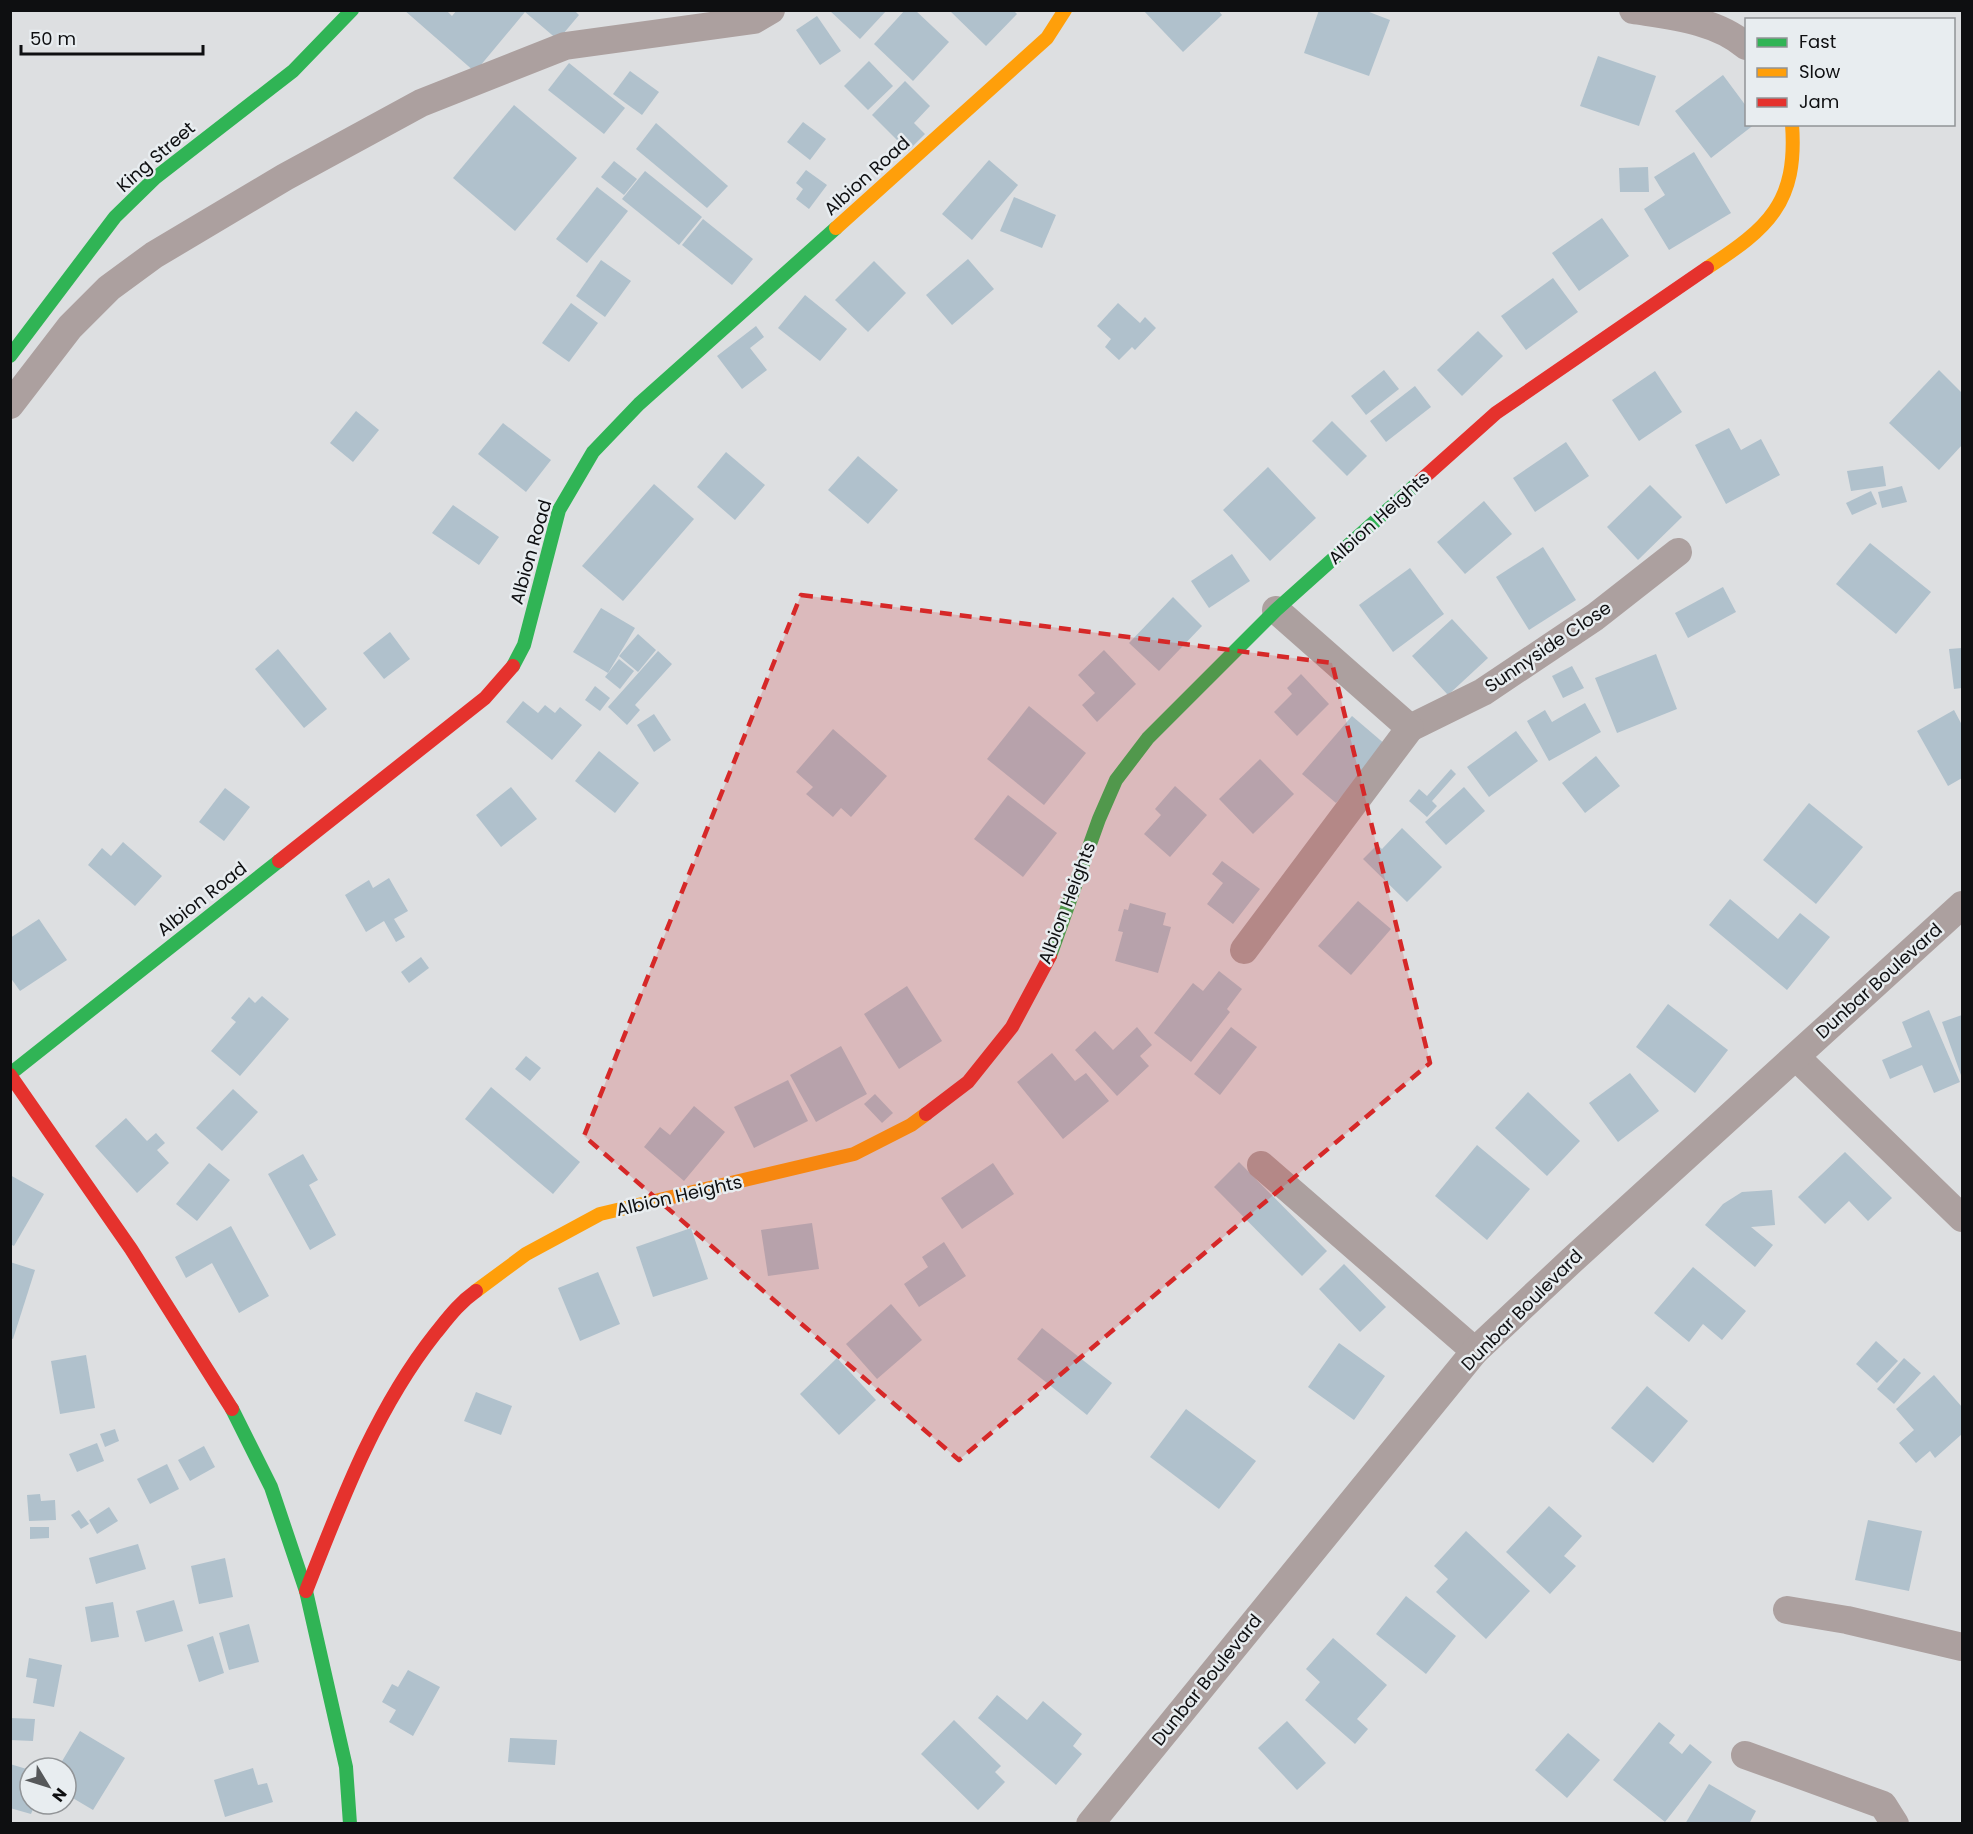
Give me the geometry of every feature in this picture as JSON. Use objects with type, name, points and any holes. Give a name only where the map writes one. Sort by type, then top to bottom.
[{"type":"street","name":"King Street","points":[[10,356],[115,218],[155,178],[293,71],[352,10]]},
{"type":"street","points":[[10,405],[70,327],[109,288],[154,255],[285,177],[421,103],[564,46],[754,20],[771,10]]},
{"type":"street","name":"Albion Road","points":[[10,1074],[485,698],[508,674],[524,645],[559,510],[593,452],[648,396],[1047,38],[1065,10]]},
{"type":"street","points":[[1633,10],[1688,18],[1735,36],[1745,45]]},
{"type":"street","name":"Albion Heights","points":[[306,1591],[352,1476],[410,1366],[460,1302],[526,1254],[600,1214],[854,1154],[911,1125],[968,1082],[1012,1027],[1049,958],[1099,819],[1116,780],[1148,738],[1276,610],[1496,413],[1603,337],[1751,239],[1774,211],[1788,183],[1794,152],[1792,126]]},
{"type":"street","name":"Sunnyside Close","points":[[1244,950],[1410,728],[1483,692],[1595,617],[1678,552]]},
{"type":"street","points":[[1276,610],[1410,728]]},
{"type":"street","name":"Dunbar Boulevard","points":[[1090,1824],[1475,1351],[1962,905]]},
{"type":"street","points":[[1796,1057],[1962,1218]]},
{"type":"street","points":[[10,1074],[131,1249],[238,1419],[271,1487],[306,1591],[346,1767],[350,1824]]},
{"type":"street","points":[[1261,1165],[1475,1351]]},
{"type":"street","points":[[1787,1610],[1847,1620],[1962,1647]]},
{"type":"street","points":[[1745,1755],[1883,1805],[1895,1824]]},
{"type":"highlighted area","points":[[801,595],[1332,663],[1430,1063],[959,1460],[584,1136]]},
{"type":"building","points":[[404,10],[446,10],[452,16],[457,10],[574,10],[579,15],[558,40],[525,12],[475,72]]},
{"type":"building","points":[[829,10],[887,10],[860,39]]},
{"type":"building","points":[[905,10],[915,10],[949,42],[913,81],[874,44]]},
{"type":"building","points":[[949,10],[1013,10],[1017,14],[986,46]]},
{"type":"building","points":[[1143,10],[1218,10],[1222,15],[1183,52]]},
{"type":"building","points":[[1319,10],[1364,10],[1390,20],[1369,76],[1304,53]]},
{"type":"building","points":[[817,16],[841,51],[820,65],[796,30]]},
{"type":"building","points":[[1598,56],[1656,76],[1639,126],[1580,106]]},
{"type":"building","points":[[869,61],[893,86],[868,110],[844,86]]},
{"type":"building","points":[[569,63],[625,108],[604,134],[548,90]]},
{"type":"building","points":[[630,71],[659,92],[642,115],[613,94]]},
{"type":"building","points":[[1723,75],[1745,105],[1745,126],[1752,126],[1711,158],[1675,111]]},
{"type":"building","points":[[905,81],[930,106],[914,123],[925,134],[908,151],[872,115]]},
{"type":"building","points":[[514,105],[577,158],[515,231],[453,178]]},
{"type":"building","points":[[803,122],[826,139],[810,160],[787,142]]},
{"type":"building","points":[[656,123],[728,186],[707,208],[636,149]]},
{"type":"building","points":[[1694,152],[1731,213],[1669,250],[1644,209],[1665,195],[1654,177]]},
{"type":"building","points":[[989,160],[1018,185],[972,240],[942,214]]},
{"type":"building","points":[[614,161],[637,179],[624,195],[601,177]]},
{"type":"building","points":[[1648,167],[1649,192],[1620,192],[1619,168]]},
{"type":"building","points":[[806,170],[827,185],[809,209],[796,199],[803,189],[796,183]]},
{"type":"building","points":[[645,171],[702,217],[679,245],[622,199]]},
{"type":"building","points":[[597,187],[628,211],[587,263],[556,239]]},
{"type":"building","points":[[1014,197],[1056,215],[1042,248],[1000,231]]},
{"type":"building","points":[[1602,218],[1629,256],[1579,291],[1552,253]]},
{"type":"building","points":[[703,219],[753,259],[732,285],[682,245]]},
{"type":"building","points":[[968,259],[994,289],[952,325],[926,295]]},
{"type":"building","points":[[601,260],[631,281],[605,317],[576,296]]},
{"type":"building","points":[[874,261],[906,293],[868,332],[835,300]]},
{"type":"building","points":[[1553,278],[1578,312],[1526,350],[1501,316]]},
{"type":"building","points":[[805,295],[847,329],[820,361],[778,328]]},
{"type":"building","points":[[571,303],[598,323],[569,362],[542,343]]},
{"type":"building","points":[[1118,303],[1140,323],[1145,317],[1156,328],[1135,350],[1132,347],[1119,360],[1105,347],[1111,339],[1097,326]]},
{"type":"building","points":[[756,326],[764,337],[750,348],[767,370],[742,389],[717,356]]},
{"type":"building","points":[[1478,331],[1503,356],[1462,396],[1437,370]]},
{"type":"building","points":[[1384,370],[1399,389],[1366,415],[1351,396]]},
{"type":"building","points":[[1939,370],[1962,393],[1962,445],[1939,470],[1889,423]]},
{"type":"building","points":[[1655,371],[1682,412],[1639,441],[1612,400]]},
{"type":"building","points":[[1415,386],[1431,407],[1386,442],[1370,421]]},
{"type":"building","points":[[356,411],[379,430],[353,462],[330,443]]},
{"type":"building","points":[[1332,421],[1367,456],[1347,476],[1312,441]]},
{"type":"building","points":[[503,423],[551,460],[526,492],[478,454]]},
{"type":"building","points":[[1729,428],[1741,450],[1761,439],[1780,475],[1726,504],[1695,445]]},
{"type":"building","points":[[1566,442],[1589,476],[1535,512],[1513,478]]},
{"type":"building","points":[[726,452],[765,485],[735,520],[697,487]]},
{"type":"building","points":[[858,456],[898,490],[868,524],[828,490]]},
{"type":"building","points":[[1883,466],[1886,486],[1851,491],[1847,471]]},
{"type":"building","points":[[1268,467],[1316,518],[1270,561],[1223,510]]},
{"type":"building","points":[[654,484],[694,519],[623,601],[582,566]]},
{"type":"building","points":[[1650,485],[1682,517],[1638,560],[1607,527]]},
{"type":"building","points":[[1902,486],[1907,502],[1882,508],[1878,492]]},
{"type":"building","points":[[1871,491],[1877,504],[1852,515],[1846,503]]},
{"type":"building","points":[[1484,501],[1512,534],[1465,574],[1437,542]]},
{"type":"building","points":[[453,505],[499,537],[479,565],[432,533]]},
{"type":"building","points":[[1870,543],[1931,592],[1896,634],[1836,584]]},
{"type":"building","points":[[1543,547],[1576,600],[1529,630],[1496,577]]},
{"type":"building","points":[[1232,554],[1250,581],[1209,608],[1191,581]]},
{"type":"building","points":[[1410,568],[1444,614],[1393,652],[1359,605]]},
{"type":"building","points":[[1723,587],[1736,612],[1688,638],[1675,613]]},
{"type":"building","points":[[1173,597],[1202,626],[1159,671],[1129,643]]},
{"type":"building","points":[[601,608],[635,628],[608,673],[573,652]]},
{"type":"building","points":[[1452,619],[1488,658],[1448,695],[1412,656]]},
{"type":"building","points":[[390,632],[410,659],[384,679],[363,653]]},
{"type":"building","points":[[638,634],[656,650],[638,672],[619,656]]},
{"type":"building","points":[[1962,648],[1962,688],[1954,689],[1949,649]]},
{"type":"building","points":[[278,649],[327,709],[304,728],[255,669]]},
{"type":"building","points":[[1104,650],[1136,684],[1097,722],[1082,705],[1095,693],[1078,675]]},
{"type":"building","points":[[658,651],[672,664],[635,705],[640,710],[627,725],[608,707]]},
{"type":"building","points":[[1656,654],[1677,709],[1617,733],[1595,678]]},
{"type":"building","points":[[619,659],[634,671],[620,689],[605,677]]},
{"type":"building","points":[[1572,666],[1584,688],[1563,698],[1552,676]]},
{"type":"building","points":[[1301,674],[1329,704],[1297,736],[1274,712],[1292,694],[1287,688]]},
{"type":"building","points":[[595,686],[610,698],[600,711],[585,700]]},
{"type":"building","points":[[523,701],[538,713],[545,705],[555,713],[560,707],[582,725],[552,760],[506,722]]},
{"type":"building","points":[[1585,703],[1601,732],[1549,761],[1527,721],[1545,710],[1552,722]]},
{"type":"building","points":[[1029,706],[1086,753],[1044,805],[987,759]]},
{"type":"building","points":[[1954,710],[1962,725],[1962,778],[1948,786],[1917,731]]},
{"type":"building","points":[[654,714],[671,740],[654,752],[637,725]]},
{"type":"building","points":[[1352,716],[1386,745],[1336,803],[1302,774]]},
{"type":"building","points":[[833,729],[887,776],[851,817],[841,808],[833,817],[806,794],[813,787],[796,772]]},
{"type":"building","points":[[1516,731],[1538,761],[1489,797],[1467,767]]},
{"type":"building","points":[[599,751],[639,783],[615,813],[575,781]]},
{"type":"building","points":[[1596,756],[1620,786],[1585,813],[1562,783]]},
{"type":"building","points":[[1260,759],[1294,794],[1253,834],[1219,799]]},
{"type":"building","points":[[1451,769],[1456,774],[1432,801],[1437,806],[1427,817],[1409,801],[1419,789],[1427,796]]},
{"type":"building","points":[[1175,786],[1207,815],[1170,857],[1144,834],[1161,815],[1155,809]]},
{"type":"building","points":[[511,787],[537,819],[501,847],[476,815]]},
{"type":"building","points":[[1464,787],[1485,811],[1446,845],[1425,822]]},
{"type":"building","points":[[225,788],[250,807],[224,841],[199,822]]},
{"type":"building","points":[[1008,795],[1057,833],[1023,877],[974,839]]},
{"type":"building","points":[[1809,803],[1863,847],[1816,904],[1763,860]]},
{"type":"building","points":[[1402,828],[1442,867],[1407,902],[1363,859],[1377,845],[1382,849]]},
{"type":"building","points":[[123,842],[162,876],[135,906],[88,865],[102,848],[111,856]]},
{"type":"building","points":[[1222,861],[1260,889],[1233,924],[1207,904],[1223,883],[1212,874]]},
{"type":"building","points":[[389,878],[408,911],[394,919],[405,937],[396,942],[384,921],[366,932],[345,895],[369,880],[373,888]]},
{"type":"building","points":[[1730,899],[1778,939],[1800,913],[1830,937],[1787,990],[1709,925]]},
{"type":"building","points":[[1358,901],[1391,929],[1351,975],[1318,946]]},
{"type":"building","points":[[1130,903],[1166,913],[1163,925],[1171,927],[1158,973],[1115,961],[1123,932],[1118,931],[1124,909],[1128,910]]},
{"type":"building","points":[[39,919],[67,960],[20,991],[10,977],[10,938]]},
{"type":"building","points":[[421,957],[429,968],[409,983],[401,972]]},
{"type":"building","points":[[1219,971],[1242,989],[1227,1009],[1230,1012],[1191,1062],[1154,1033],[1193,983],[1203,991]]},
{"type":"building","points":[[907,986],[942,1041],[899,1069],[864,1014]]},
{"type":"building","points":[[262,996],[289,1019],[240,1076],[211,1051],[236,1022],[231,1018],[249,997],[255,1003]]},
{"type":"building","points":[[1668,1004],[1728,1050],[1695,1093],[1636,1047]]},
{"type":"building","points":[[1929,1010],[1960,1082],[1934,1093],[1922,1065],[1890,1079],[1882,1060],[1912,1047],[1902,1022]]},
{"type":"building","points":[[1962,1015],[1962,1078],[1942,1022]]},
{"type":"building","points":[[1137,1027],[1152,1045],[1140,1056],[1149,1066],[1117,1096],[1075,1050],[1095,1031],[1113,1050]]},
{"type":"building","points":[[1231,1027],[1257,1047],[1220,1095],[1194,1074]]},
{"type":"building","points":[[841,1046],[867,1094],[816,1122],[790,1075]]},
{"type":"building","points":[[1052,1053],[1075,1081],[1086,1073],[1109,1101],[1063,1139],[1017,1082]]},
{"type":"building","points":[[526,1056],[541,1068],[530,1081],[515,1069]]},
{"type":"building","points":[[1630,1073],[1659,1111],[1618,1142],[1589,1103]]},
{"type":"building","points":[[788,1080],[808,1121],[754,1148],[734,1107]]},
{"type":"building","points":[[491,1087],[580,1162],[553,1194],[465,1119]]},
{"type":"building","points":[[233,1089],[258,1112],[222,1151],[196,1128]]},
{"type":"building","points":[[1528,1092],[1580,1141],[1547,1176],[1495,1128]]},
{"type":"building","points":[[875,1094],[893,1113],[882,1123],[864,1104]]},
{"type":"building","points":[[694,1106],[725,1132],[684,1181],[644,1147],[660,1127],[670,1135]]},
{"type":"building","points":[[126,1118],[147,1141],[156,1133],[165,1143],[157,1150],[169,1163],[137,1193],[95,1146]]},
{"type":"building","points":[[1477,1145],[1530,1189],[1487,1240],[1435,1196]]},
{"type":"building","points":[[1845,1152],[1892,1198],[1868,1221],[1849,1201],[1825,1224],[1798,1197]]},
{"type":"building","points":[[303,1154],[318,1180],[309,1185],[336,1235],[310,1250],[268,1174]]},
{"type":"building","points":[[1239,1162],[1327,1251],[1302,1276],[1214,1187]]},
{"type":"building","points":[[209,1163],[230,1180],[197,1221],[176,1204]]},
{"type":"building","points":[[993,1163],[1014,1194],[962,1229],[941,1198]]},
{"type":"building","points":[[10,1175],[44,1194],[14,1246],[10,1244]]},
{"type":"building","points":[[1772,1190],[1775,1225],[1751,1227],[1773,1245],[1755,1267],[1705,1225],[1723,1204],[1742,1192]]},
{"type":"building","points":[[812,1223],[819,1269],[768,1276],[761,1230]]},
{"type":"building","points":[[231,1226],[269,1296],[239,1313],[212,1263],[186,1278],[175,1257]]},
{"type":"building","points":[[691,1228],[708,1279],[653,1297],[636,1247]]},
{"type":"building","points":[[944,1242],[966,1276],[919,1307],[904,1284],[928,1267],[922,1257]]},
{"type":"building","points":[[10,1262],[35,1270],[13,1339],[10,1338]]},
{"type":"building","points":[[1344,1264],[1386,1307],[1360,1332],[1319,1289]]},
{"type":"building","points":[[1693,1267],[1746,1311],[1722,1340],[1703,1324],[1689,1342],[1654,1313]]},
{"type":"building","points":[[598,1272],[620,1324],[580,1341],[558,1288]]},
{"type":"building","points":[[891,1304],[922,1340],[877,1379],[846,1344]]},
{"type":"building","points":[[1042,1328],[1112,1383],[1087,1415],[1017,1359]]},
{"type":"building","points":[[1876,1341],[1898,1361],[1877,1383],[1856,1364]]},
{"type":"building","points":[[1339,1343],[1385,1376],[1354,1420],[1308,1387]]},
{"type":"building","points":[[86,1355],[95,1408],[60,1414],[51,1361]]},
{"type":"building","points":[[837,1358],[876,1400],[839,1435],[800,1394]]},
{"type":"building","points":[[1904,1358],[1921,1373],[1894,1404],[1877,1389]]},
{"type":"building","points":[[1934,1375],[1962,1407],[1962,1434],[1935,1458],[1930,1451],[1916,1463],[1899,1443],[1914,1430],[1896,1409]]},
{"type":"building","points":[[1647,1386],[1688,1421],[1653,1463],[1611,1428]]},
{"type":"building","points":[[476,1392],[512,1406],[501,1435],[464,1421]]},
{"type":"building","points":[[1186,1409],[1256,1461],[1219,1509],[1150,1457]]},
{"type":"building","points":[[115,1429],[119,1441],[105,1447],[100,1434]]},
{"type":"building","points":[[97,1443],[104,1461],[77,1472],[69,1454]]},
{"type":"building","points":[[204,1446],[215,1467],[190,1481],[178,1460]]},
{"type":"building","points":[[167,1464],[179,1489],[150,1504],[137,1479]]},
{"type":"building","points":[[40,1494],[41,1501],[55,1500],[56,1520],[29,1521],[27,1495]]},
{"type":"building","points":[[1549,1506],[1582,1536],[1564,1556],[1576,1566],[1550,1594],[1506,1552]]},
{"type":"building","points":[[109,1507],[118,1521],[97,1534],[89,1520]]},
{"type":"building","points":[[79,1510],[89,1524],[81,1529],[71,1515]]},
{"type":"building","points":[[1868,1520],[1922,1531],[1909,1591],[1855,1580]]},
{"type":"building","points":[[30,1527],[49,1527],[49,1538],[30,1539]]},
{"type":"building","points":[[1466,1531],[1530,1591],[1486,1639],[1436,1592],[1448,1579],[1434,1566]]},
{"type":"building","points":[[138,1544],[146,1569],[96,1584],[89,1558]]},
{"type":"building","points":[[225,1558],[233,1597],[199,1604],[191,1566]]},
{"type":"building","points":[[1406,1596],[1456,1636],[1426,1674],[1376,1634]]},
{"type":"building","points":[[174,1600],[183,1631],[145,1642],[136,1611]]},
{"type":"building","points":[[113,1602],[119,1637],[91,1642],[85,1607]]},
{"type":"building","points":[[249,1624],[259,1662],[229,1670],[219,1633]]},
{"type":"building","points":[[213,1636],[224,1673],[199,1682],[187,1645]]},
{"type":"building","points":[[1333,1638],[1387,1685],[1357,1719],[1368,1729],[1355,1744],[1305,1700],[1320,1682],[1306,1669]]},
{"type":"building","points":[[29,1658],[62,1665],[54,1707],[33,1703],[37,1679],[26,1677]]},
{"type":"building","points":[[408,1670],[440,1687],[413,1736],[389,1722],[396,1710],[382,1702],[392,1684],[398,1687]]},
{"type":"building","points":[[997,1695],[1027,1720],[1043,1701],[1082,1734],[1073,1746],[1082,1754],[1056,1785],[978,1718]]},
{"type":"building","points":[[10,1718],[35,1719],[33,1741],[10,1740]]},
{"type":"building","points":[[954,1720],[1001,1766],[995,1772],[1005,1782],[978,1810],[921,1754]]},
{"type":"building","points":[[1287,1721],[1326,1763],[1297,1790],[1258,1748]]},
{"type":"building","points":[[1659,1722],[1675,1735],[1669,1743],[1682,1754],[1690,1744],[1712,1762],[1665,1822],[1613,1780]]},
{"type":"building","points":[[80,1731],[125,1758],[93,1810],[78,1801],[78,1756],[65,1756]]},
{"type":"building","points":[[1568,1733],[1600,1760],[1567,1798],[1535,1770]]},
{"type":"building","points":[[510,1738],[557,1740],[555,1765],[508,1762]]},
{"type":"building","points":[[10,1764],[18,1766],[18,1810],[10,1808]]},
{"type":"building","points":[[253,1768],[258,1785],[267,1783],[273,1802],[225,1817],[214,1780]]},
{"type":"building","points":[[1709,1784],[1756,1811],[1749,1824],[1685,1824]]},
{"type":"traffic: fast","points":[[10,356],[115,217],[155,178],[293,71],[352,10]]},
{"type":"traffic: fast","points":[[513,666],[524,645],[559,510],[593,452],[639,404],[836,228]]},
{"type":"traffic: fast","points":[[1050,956],[1099,819],[1116,780],[1148,738],[1276,610],[1420,481]]},
{"type":"traffic: fast","points":[[10,1074],[279,861]]},
{"type":"traffic: fast","points":[[232,1409],[271,1487],[306,1591],[346,1767],[350,1824]]},
{"type":"traffic: slow","points":[[836,228],[1047,38],[1065,10]]},
{"type":"traffic: slow","points":[[1707,268],[1747,240],[1775,211],[1784,194],[1790,174],[1793,151],[1792,126]]},
{"type":"traffic: slow","points":[[476,1291],[526,1254],[600,1214],[854,1154],[911,1125],[926,1114]]},
{"type":"traffic: jam","points":[[1420,481],[1496,413],[1707,268]]},
{"type":"traffic: jam","points":[[279,861],[485,698],[513,666]]},
{"type":"traffic: jam","points":[[926,1114],[968,1082],[1012,1027],[1050,956]]},
{"type":"traffic: jam","points":[[10,1075],[131,1249],[232,1409]]},
{"type":"traffic: jam","points":[[306,1591],[346,1491],[394,1394],[435,1334],[459,1306],[476,1291]]}]
